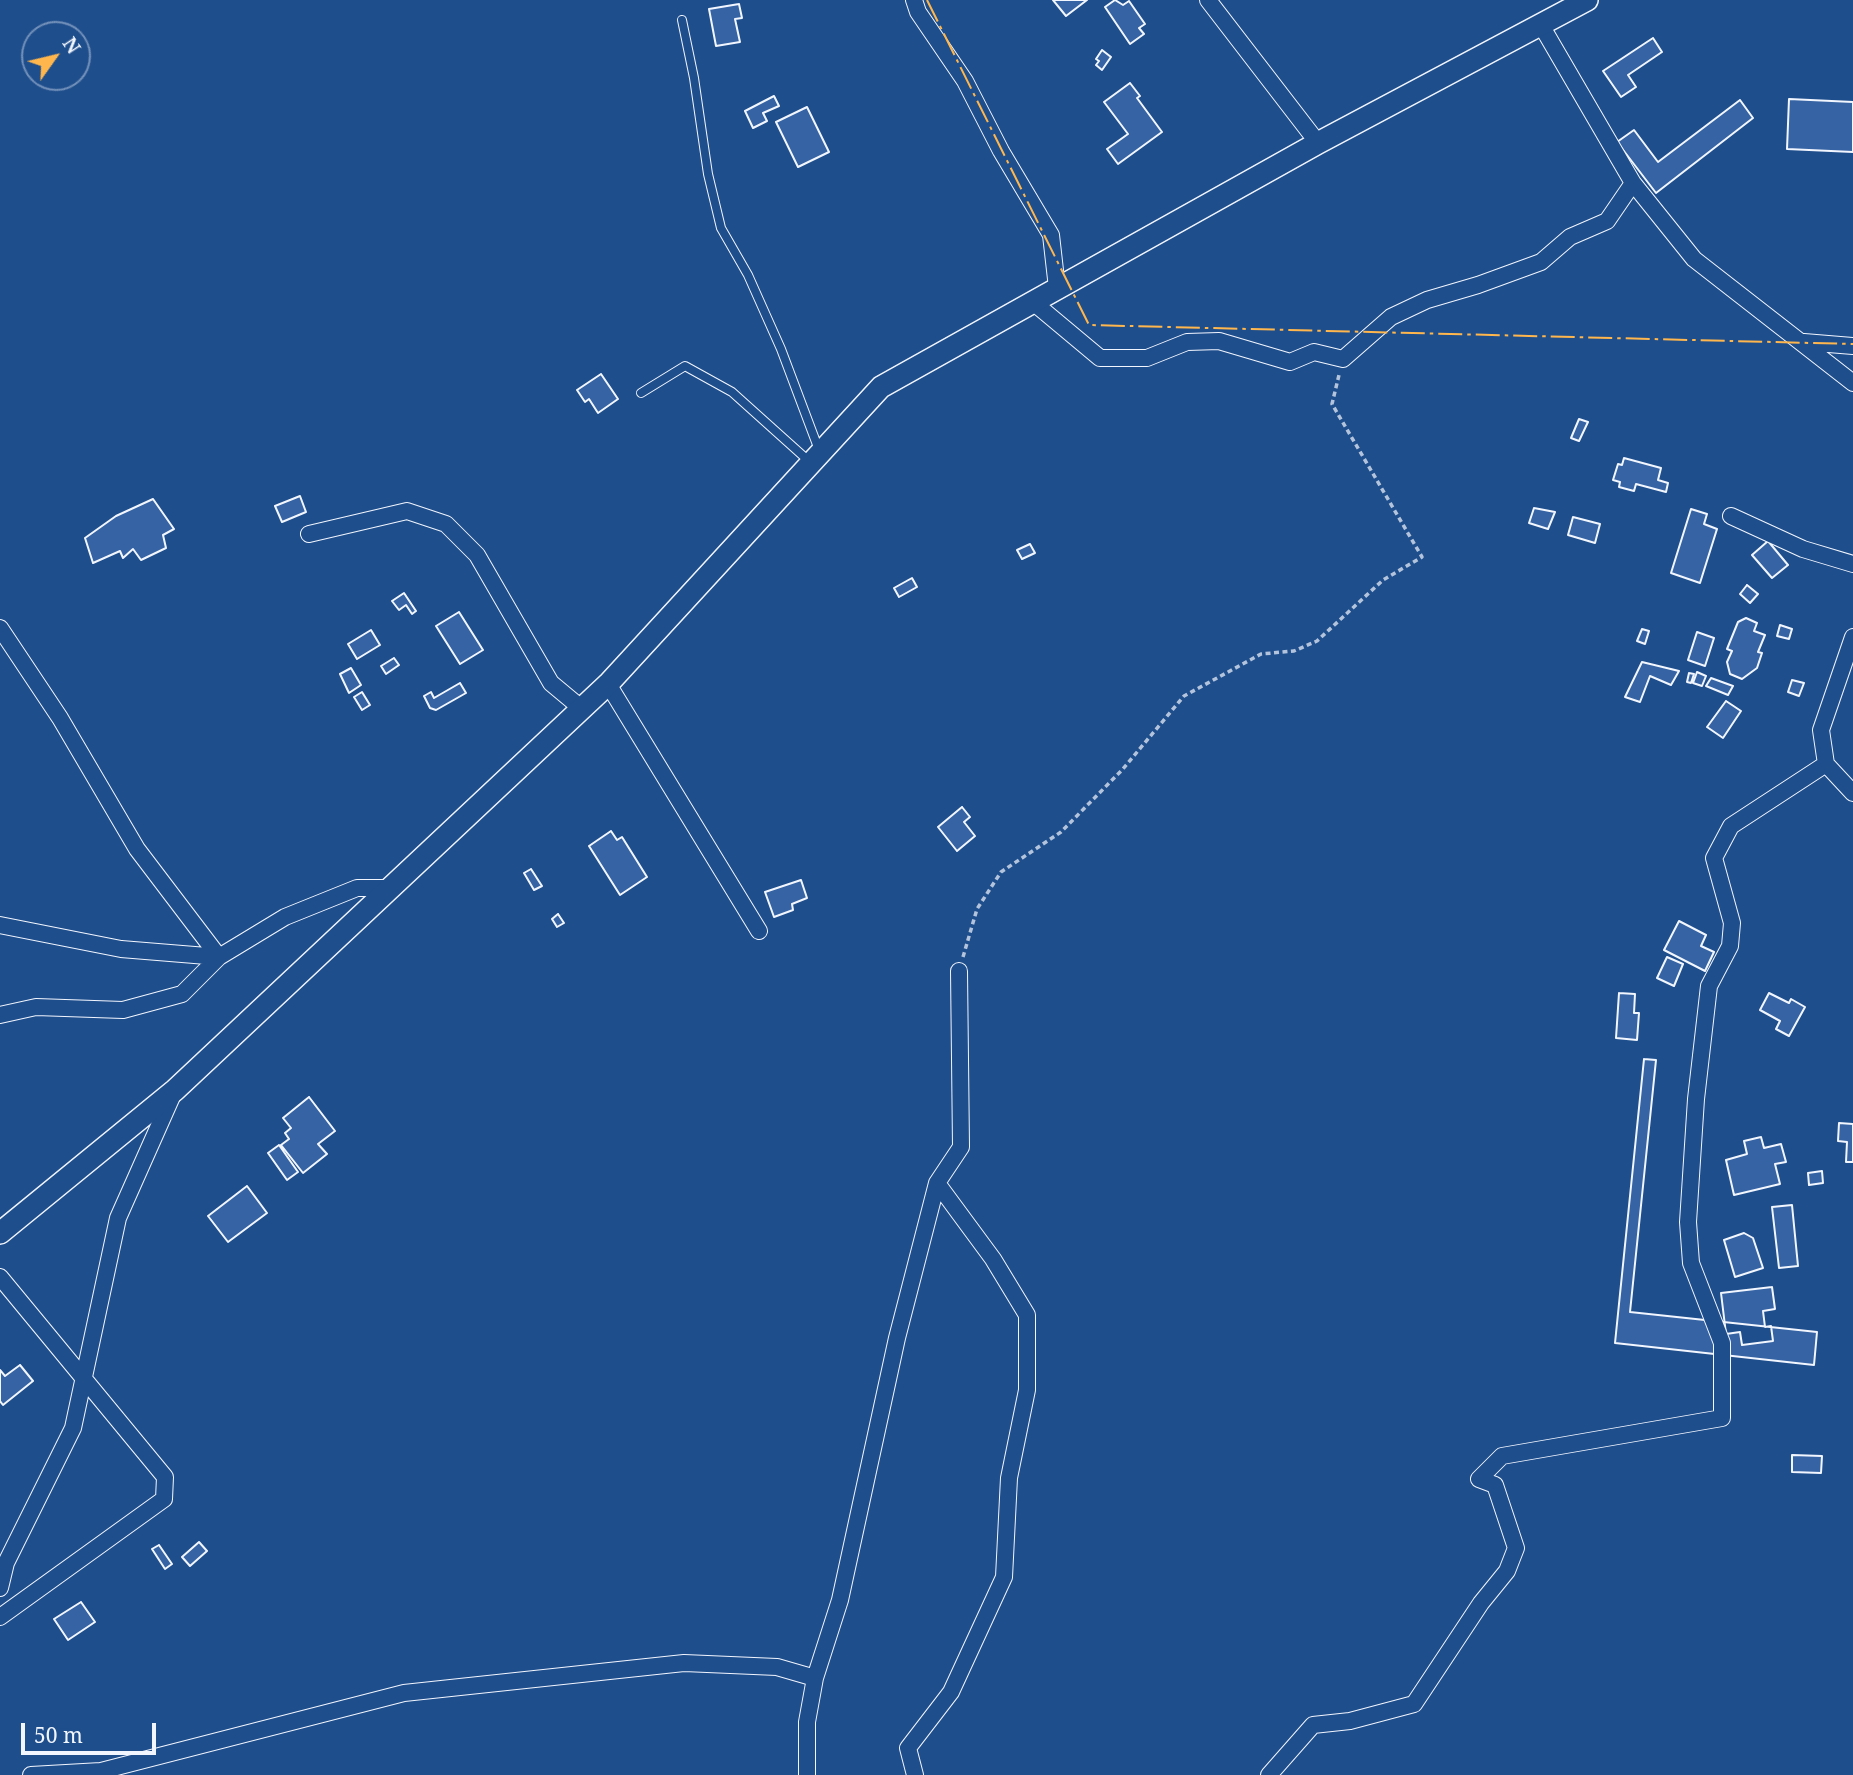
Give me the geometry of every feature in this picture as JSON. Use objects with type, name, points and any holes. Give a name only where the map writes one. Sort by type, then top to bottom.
[{"type":"street","points":[[915,0],[918,12],[965,81],[1001,151],[1051,235],[1057,288]]},
{"type":"street","points":[[1208,0],[1318,143]]},
{"type":"street","points":[[0,1233],[175,1090],[608,684],[881,387],[1318,143],[1587,0]]},
{"type":"street","points":[[1541,25],[1633,183],[1694,259],[1804,342],[1853,383]]},
{"type":"street","points":[[1033,302],[1100,358],[1147,358],[1187,342],[1219,341],[1290,362],[1314,352],[1343,359],[1391,317],[1427,300],[1541,262],[1570,237],[1607,220],[1633,183]]},
{"type":"street","points":[[1804,342],[1853,346]]},
{"type":"street","points":[[309,534],[407,511],[446,524],[477,555],[551,683],[581,708]]},
{"type":"street","points":[[1731,516],[1803,549],[1853,564]]},
{"type":"street","points":[[0,628],[60,718],[137,849],[219,957]]},
{"type":"street","points":[[1853,637],[1821,730],[1826,764],[1853,793]]},
{"type":"street","points":[[608,684],[760,931]]},
{"type":"street","points":[[1269,1775],[1313,1725],[1350,1721],[1414,1704],[1480,1602],[1507,1571],[1516,1548],[1495,1485],[1479,1479],[1502,1456],[1722,1418],[1722,1343],[1691,1263],[1688,1223],[1696,1099],[1709,986],[1730,946],[1732,922],[1714,858],[1731,826],[1826,764]]},
{"type":"street","points":[[0,1015],[36,1007],[123,1010],[182,994],[219,957],[285,917],[357,888],[392,888]]},
{"type":"street","points":[[0,925],[121,949],[219,957]]},
{"type":"street","points":[[807,1775],[807,1722],[815,1678],[840,1600],[874,1435],[937,1183],[961,1147],[959,971]]},
{"type":"street","points":[[0,1588],[6,1563],[73,1428],[118,1218],[175,1090]]},
{"type":"street","points":[[915,1775],[908,1748],[951,1692],[1004,1577],[1009,1479],[1027,1390],[1027,1315],[993,1259],[937,1183]]},
{"type":"street","points":[[0,1277],[165,1477],[164,1499],[0,1617]]},
{"type":"street","points":[[31,1775],[101,1771],[404,1693],[684,1663],[776,1667],[815,1678]]},
{"type":"lane","points":[[682,20],[694,78],[708,174],[721,229],[748,275],[781,349],[816,458]]},
{"type":"lane","points":[[641,393],[685,366],[732,391],[816,458]]},
{"type":"path","points":[[959,971],[976,909],[1001,872],[1061,832],[1122,770],[1184,696],[1261,654],[1294,651],[1317,642],[1383,580],[1422,557],[1332,404],[1343,359]]},
{"type":"building","points":[[1053,0],[1087,0],[1066,16]]},
{"type":"building","points":[[1115,0],[1123,5],[1129,1],[1145,24],[1139,28],[1144,34],[1130,44],[1105,7]]},
{"type":"building","points":[[739,4],[742,18],[735,19],[740,42],[716,46],[709,9]]},
{"type":"building","points":[[1653,38],[1662,52],[1628,75],[1636,87],[1621,97],[1603,71]]},
{"type":"building","points":[[1102,50],[1111,57],[1102,70],[1096,65],[1099,61],[1096,59]]},
{"type":"building","points":[[1130,83],[1140,96],[1137,98],[1162,132],[1118,164],[1107,149],[1128,134],[1104,102]]},
{"type":"building","points":[[774,96],[779,106],[763,113],[767,121],[753,128],[745,111]]},
{"type":"building","points":[[1789,99],[1853,102],[1853,152],[1787,149]]},
{"type":"building","points":[[1740,100],[1753,118],[1656,193],[1617,142],[1634,130],[1658,162]]},
{"type":"building","points":[[807,107],[829,152],[798,167],[776,122]]},
{"type":"building","points":[[601,374],[618,399],[598,413],[589,399],[585,402],[577,390]]},
{"type":"building","points":[[1579,419],[1588,422],[1579,441],[1571,438]]},
{"type":"building","points":[[1624,458],[1661,468],[1658,480],[1668,483],[1666,492],[1636,484],[1634,491],[1619,487],[1620,482],[1613,480],[1618,464],[1622,465]]},
{"type":"building","points":[[300,496],[306,512],[282,522],[275,506]]},
{"type":"building","points":[[153,499],[174,529],[163,535],[166,548],[141,560],[133,549],[123,558],[120,551],[93,563],[85,538],[116,516]]},
{"type":"building","points":[[1534,508],[1555,512],[1548,529],[1529,523]]},
{"type":"building","points":[[1691,509],[1707,514],[1704,524],[1717,529],[1700,583],[1671,573]]},
{"type":"building","points":[[1573,517],[1600,524],[1595,543],[1568,535]]},
{"type":"building","points":[[1768,541],[1788,565],[1772,578],[1752,555]]},
{"type":"building","points":[[1030,544],[1035,553],[1022,559],[1017,550]]},
{"type":"building","points":[[912,578],[917,587],[899,597],[894,588]]},
{"type":"building","points":[[1747,585],[1758,594],[1750,603],[1740,594]]},
{"type":"building","points":[[404,593],[416,611],[412,614],[406,605],[399,610],[392,601]]},
{"type":"building","points":[[459,612],[483,650],[460,664],[436,626]]},
{"type":"building","points":[[1746,618],[1757,623],[1754,631],[1765,635],[1758,652],[1762,653],[1757,668],[1742,679],[1730,674],[1727,662],[1732,651],[1727,649],[1738,622]]},
{"type":"building","points":[[1780,625],[1792,629],[1789,639],[1777,636]]},
{"type":"building","points":[[1642,629],[1649,631],[1645,644],[1637,641]]},
{"type":"building","points":[[371,630],[380,645],[357,659],[348,644]]},
{"type":"building","points":[[1697,632],[1714,638],[1705,666],[1688,660]]},
{"type":"building","points":[[394,658],[399,665],[386,674],[381,666]]},
{"type":"building","points":[[1642,662],[1679,671],[1671,685],[1650,676],[1640,702],[1625,697]]},
{"type":"building","points":[[351,668],[361,685],[349,693],[340,674]]},
{"type":"building","points":[[1697,672],[1706,676],[1702,686],[1693,683]]},
{"type":"building","points":[[1689,673],[1694,674],[1691,683],[1687,682]]},
{"type":"building","points":[[1711,678],[1733,686],[1728,695],[1706,686]]},
{"type":"building","points":[[1792,680],[1804,683],[1799,696],[1788,692]]},
{"type":"building","points":[[460,683],[466,693],[436,710],[430,708],[424,696],[431,692],[434,698]]},
{"type":"building","points":[[362,692],[370,705],[362,710],[354,697]]},
{"type":"building","points":[[1726,701],[1741,711],[1723,738],[1707,727]]},
{"type":"building","points":[[962,807],[970,817],[964,822],[975,836],[957,851],[938,827]]},
{"type":"building","points":[[611,831],[617,840],[622,837],[647,877],[620,895],[589,846]]},
{"type":"building","points":[[531,869],[542,886],[534,890],[524,873]]},
{"type":"building","points":[[801,880],[807,898],[792,904],[793,910],[774,917],[765,892]]},
{"type":"building","points":[[558,914],[564,923],[557,927],[552,919]]},
{"type":"building","points":[[1679,921],[1706,935],[1701,946],[1714,952],[1705,971],[1664,950]]},
{"type":"building","points":[[1667,957],[1683,964],[1674,986],[1657,978]]},
{"type":"building","points":[[1619,993],[1635,994],[1634,1013],[1639,1013],[1637,1040],[1616,1038]]},
{"type":"building","points":[[1769,993],[1789,1003],[1791,999],[1805,1007],[1789,1036],[1776,1029],[1780,1021],[1760,1010]]},
{"type":"building","points":[[1644,1059],[1656,1060],[1630,1312],[1817,1332],[1814,1365],[1615,1343]]},
{"type":"building","points":[[309,1097],[335,1131],[318,1144],[327,1154],[303,1173],[281,1145],[289,1139],[285,1133],[291,1128],[283,1118]]},
{"type":"building","points":[[1839,1123],[1853,1124],[1853,1162],[1846,1162],[1847,1142],[1838,1141]]},
{"type":"building","points":[[1761,1137],[1764,1148],[1781,1144],[1786,1162],[1775,1164],[1780,1184],[1734,1195],[1726,1160],[1747,1154],[1744,1141]]},
{"type":"building","points":[[279,1145],[298,1172],[287,1180],[268,1153]]},
{"type":"building","points":[[1822,1171],[1823,1183],[1809,1185],[1808,1173]]},
{"type":"building","points":[[247,1186],[267,1213],[228,1242],[208,1216]]},
{"type":"building","points":[[1792,1205],[1798,1266],[1779,1268],[1772,1207]]},
{"type":"building","points":[[1744,1233],[1753,1238],[1763,1268],[1735,1277],[1724,1240]]},
{"type":"building","points":[[1772,1287],[1775,1309],[1763,1311],[1765,1327],[1771,1326],[1773,1341],[1742,1345],[1740,1332],[1726,1334],[1721,1293]]},
{"type":"building","points":[[20,1365],[33,1381],[3,1405],[0,1401],[0,1370],[5,1376]]},
{"type":"building","points":[[1792,1455],[1822,1456],[1821,1473],[1792,1472]]},
{"type":"building","points":[[199,1542],[207,1551],[190,1566],[182,1557]]},
{"type":"building","points":[[159,1545],[172,1564],[165,1569],[152,1549]]},
{"type":"building","points":[[81,1602],[95,1622],[68,1640],[54,1619]]},
{"type":"power","points":[[927,0],[1089,325],[1853,344]]}]
